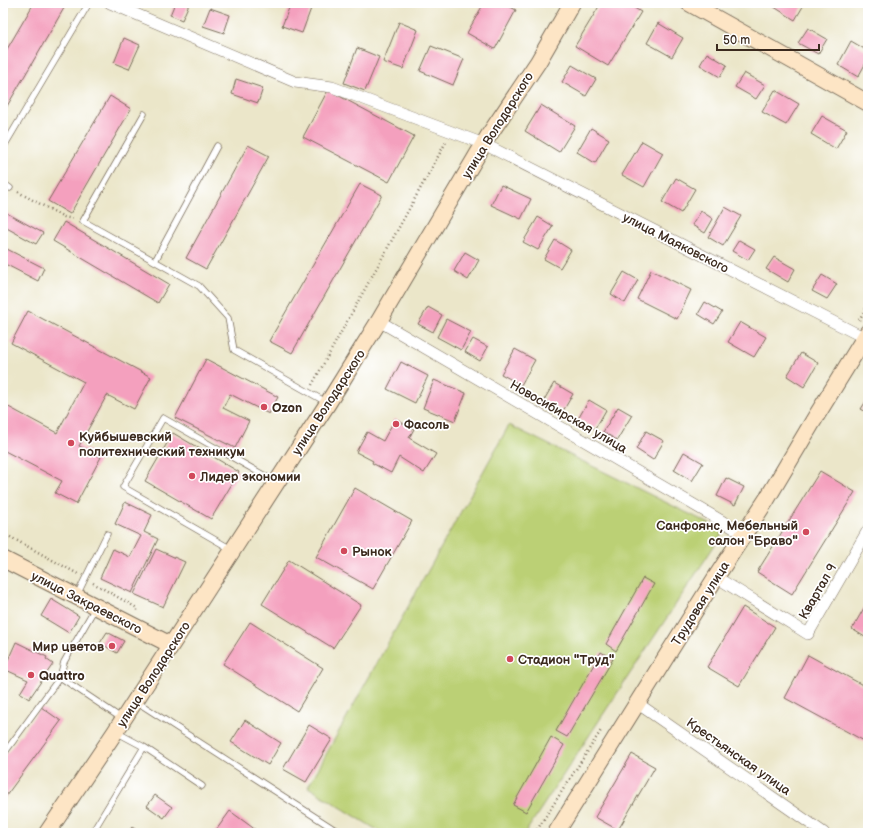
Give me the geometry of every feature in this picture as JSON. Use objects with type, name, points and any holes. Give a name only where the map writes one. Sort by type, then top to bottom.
[{"type":"street","name":"улица Маяковского","points":[[110,3],[295,82],[332,87],[484,144],[867,337]]},
{"type":"street","name":"улица Володарского","points":[[47,833],[119,726],[328,403],[379,321],[484,144],[538,62],[572,3]]},
{"type":"street","points":[[689,3],[868,103]]},
{"type":"street","name":"Новосибирская улица","points":[[379,321],[744,534]]},
{"type":"street","name":"Трудовая улица","points":[[556,833],[637,702],[767,499],[815,418],[867,337]]},
{"type":"street","name":"Квартал 9","points":[[716,577],[808,634],[868,530]]},
{"type":"street","name":"улица Закраевского","points":[[3,559],[171,645]]},
{"type":"street","name":"Крестьянская улица","points":[[637,702],[824,833]]},
{"type":"lane","points":[[3,148],[89,3]]},
{"type":"lane","points":[[144,114],[83,221],[199,286],[228,318],[234,350],[328,403]]},
{"type":"lane","points":[[155,261],[217,146]]},
{"type":"lane","points":[[3,184],[10,188]]},
{"type":"lane","points":[[233,550],[123,487],[163,418],[276,482]]},
{"type":"lane","points":[[76,597],[107,534]]},
{"type":"lane","points":[[3,755],[60,677],[64,662],[96,607]]},
{"type":"lane","points":[[60,677],[144,747],[202,786]]},
{"type":"lane","points":[[135,701],[338,833]]},
{"type":"lane","points":[[92,833],[144,747]]},
{"type":"path","points":[[308,392],[452,132]]},
{"type":"path","points":[[10,188],[64,217],[83,221]]},
{"type":"green space","name":"Стадион \"Труд\"","points":[[509,425],[724,531],[525,833],[382,833],[308,787]]},
{"type":"building","points":[[34,3],[67,3],[3,113],[3,56]]},
{"type":"building","points":[[175,3],[189,4],[182,20],[170,15]]},
{"type":"building","points":[[291,3],[313,3],[302,33],[282,26]]},
{"type":"building","points":[[484,3],[503,3],[516,10],[495,49],[467,33]]},
{"type":"building","points":[[601,3],[626,3],[641,12],[608,66],[575,46]]},
{"type":"building","points":[[773,3],[805,3],[795,20],[771,5]]},
{"type":"building","points":[[210,8],[230,15],[224,33],[203,26]]},
{"type":"building","points":[[399,22],[418,30],[403,69],[383,62]]},
{"type":"building","points":[[658,23],[683,38],[672,57],[647,43]]},
{"type":"building","points":[[808,28],[827,39],[818,54],[798,43]]},
{"type":"building","points":[[124,38],[140,45],[129,69],[114,63]]},
{"type":"building","points":[[851,41],[868,51],[868,59],[858,77],[838,65]]},
{"type":"building","points":[[431,46],[464,59],[453,85],[420,71]]},
{"type":"building","points":[[357,48],[379,57],[365,91],[344,83]]},
{"type":"building","points":[[707,53],[727,65],[720,77],[700,65]]},
{"type":"building","points":[[572,65],[596,79],[586,96],[562,82]]},
{"type":"building","points":[[744,73],[765,85],[756,99],[735,87]]},
{"type":"building","points":[[236,79],[263,88],[258,103],[232,94]]},
{"type":"building","points":[[328,90],[414,136],[389,182],[303,137]]},
{"type":"building","points":[[775,90],[799,104],[786,125],[762,112]]},
{"type":"building","points":[[110,96],[131,109],[70,214],[48,201]]},
{"type":"building","points":[[541,105],[575,126],[559,152],[525,131]]},
{"type":"building","points":[[822,116],[847,130],[836,149],[811,134]]},
{"type":"building","points":[[591,128],[609,139],[595,163],[577,152]]},
{"type":"building","points":[[642,141],[663,153],[644,187],[622,175]]},
{"type":"building","points":[[248,145],[269,156],[206,269],[186,258]]},
{"type":"building","points":[[676,178],[695,189],[681,213],[662,202]]},
{"type":"building","points":[[360,184],[382,195],[292,353],[269,341]]},
{"type":"building","points":[[501,185],[531,199],[521,219],[491,205]]},
{"type":"building","points":[[725,207],[741,216],[723,246],[708,237]]},
{"type":"building","points":[[3,211],[43,233],[36,244],[3,226]]},
{"type":"building","points":[[701,211],[713,219],[705,233],[692,225]]},
{"type":"building","points":[[538,217],[553,226],[538,250],[523,242]]},
{"type":"building","points":[[64,222],[169,284],[158,303],[53,241]]},
{"type":"building","points":[[555,240],[571,250],[560,268],[544,259]]},
{"type":"building","points":[[739,240],[755,249],[748,260],[732,251]]},
{"type":"building","points":[[3,247],[44,268],[38,281],[3,263]]},
{"type":"building","points":[[465,252],[479,260],[468,280],[454,271]]},
{"type":"building","points":[[774,257],[795,269],[788,282],[766,269]]},
{"type":"building","points":[[651,270],[691,290],[677,319],[637,299]]},
{"type":"building","points":[[624,272],[638,280],[625,303],[611,294]]},
{"type":"building","points":[[822,275],[837,284],[827,299],[812,291]]},
{"type":"building","points":[[705,302],[722,312],[714,324],[698,314]]},
{"type":"building","points":[[428,307],[442,315],[433,332],[418,324]]},
{"type":"building","points":[[28,311],[151,377],[134,409],[107,395],[79,446],[101,457],[76,504],[55,493],[62,481],[3,450],[3,404],[57,433],[84,382],[11,343]]},
{"type":"building","points":[[446,319],[471,332],[461,350],[437,337]]},
{"type":"building","points":[[740,322],[766,337],[754,357],[728,342]]},
{"type":"building","points":[[473,339],[488,347],[480,361],[465,352]]},
{"type":"building","points":[[515,349],[535,360],[521,385],[501,374]]},
{"type":"building","points":[[801,353],[818,363],[804,387],[787,376]]},
{"type":"building","points":[[206,359],[278,397],[269,414],[230,394],[223,408],[249,421],[235,448],[175,418]]},
{"type":"building","points":[[401,362],[428,376],[415,403],[387,389]]},
{"type":"building","points":[[434,380],[466,393],[455,421],[423,408]]},
{"type":"building","points":[[554,383],[573,394],[563,411],[544,400]]},
{"type":"building","points":[[868,398],[868,413],[861,409]]},
{"type":"building","points":[[589,400],[606,410],[595,429],[578,419]]},
{"type":"building","points":[[618,407],[632,415],[617,440],[603,432]]},
{"type":"building","points":[[395,419],[414,429],[409,438],[436,454],[424,473],[399,457],[391,473],[372,463],[373,461],[356,452],[367,432],[383,441]]},
{"type":"building","points":[[646,431],[664,441],[653,460],[636,449]]},
{"type":"building","name":"Лидер экономии","points":[[173,433],[239,472],[211,519],[145,481]]},
{"type":"building","points":[[684,452],[703,463],[692,481],[674,470]]},
{"type":"building","name":"Санфоянс, Мебельный салон \"Браво\"","points":[[820,471],[855,492],[792,594],[757,572]]},
{"type":"building","points":[[726,478],[744,487],[735,505],[717,496]]},
{"type":"building","points":[[355,488],[412,521],[373,589],[316,557]]},
{"type":"building","points":[[125,502],[152,515],[144,532],[158,539],[132,593],[100,578],[113,549],[130,557],[141,536],[115,524]]},
{"type":"building","points":[[156,549],[185,562],[163,607],[134,594]]},
{"type":"building","points":[[289,560],[361,605],[333,648],[262,604]]},
{"type":"building","points":[[643,578],[654,584],[616,651],[606,644]]},
{"type":"building","points":[[51,599],[79,616],[69,633],[41,616]]},
{"type":"building","points":[[868,601],[868,639],[852,629]]},
{"type":"building","points":[[743,607],[775,627],[739,686],[707,667]]},
{"type":"building","points":[[250,622],[323,668],[297,711],[223,664]]},
{"type":"building","points":[[107,632],[124,641],[117,653],[100,643]]},
{"type":"building","name":"Quattro","points":[[16,642],[47,657],[46,659],[53,664],[29,699],[20,693],[28,680],[4,669]]},
{"type":"building","points":[[601,652],[613,659],[567,737],[556,731]]},
{"type":"building","points":[[808,655],[868,688],[868,743],[785,698]]},
{"type":"building","points":[[41,707],[61,721],[3,800],[3,759]]},
{"type":"building","points":[[245,720],[281,743],[268,765],[231,742]]},
{"type":"building","points":[[309,725],[332,739],[306,782],[283,769]]},
{"type":"building","points":[[551,737],[564,745],[526,812],[513,805]]},
{"type":"building","points":[[632,754],[655,767],[618,830],[595,817]]},
{"type":"building","points":[[155,795],[172,807],[164,818],[147,806]]},
{"type":"building","points":[[230,811],[260,833],[214,833]]},
{"type":"building","points":[[132,827],[141,833],[127,833]]},
{"type":"place","name":"Ozon","points":[[264,407]]},
{"type":"place","name":"Фасоль","points":[[396,424]]},
{"type":"place","name":"Куйбышевский политехнический техникум","points":[[71,443]]},
{"type":"place","name":"Лидер экономии","points":[[192,476]]},
{"type":"place","name":"Санфоянс, Мебельный салон \"Браво\"","points":[[806,532]]},
{"type":"place","name":"Рынок","points":[[344,551]]},
{"type":"place","name":"Мир цветов","points":[[112,646]]},
{"type":"place","name":"Стадион \"Труд\"","points":[[510,659]]},
{"type":"place","name":"Quattro","points":[[31,675]]}]
